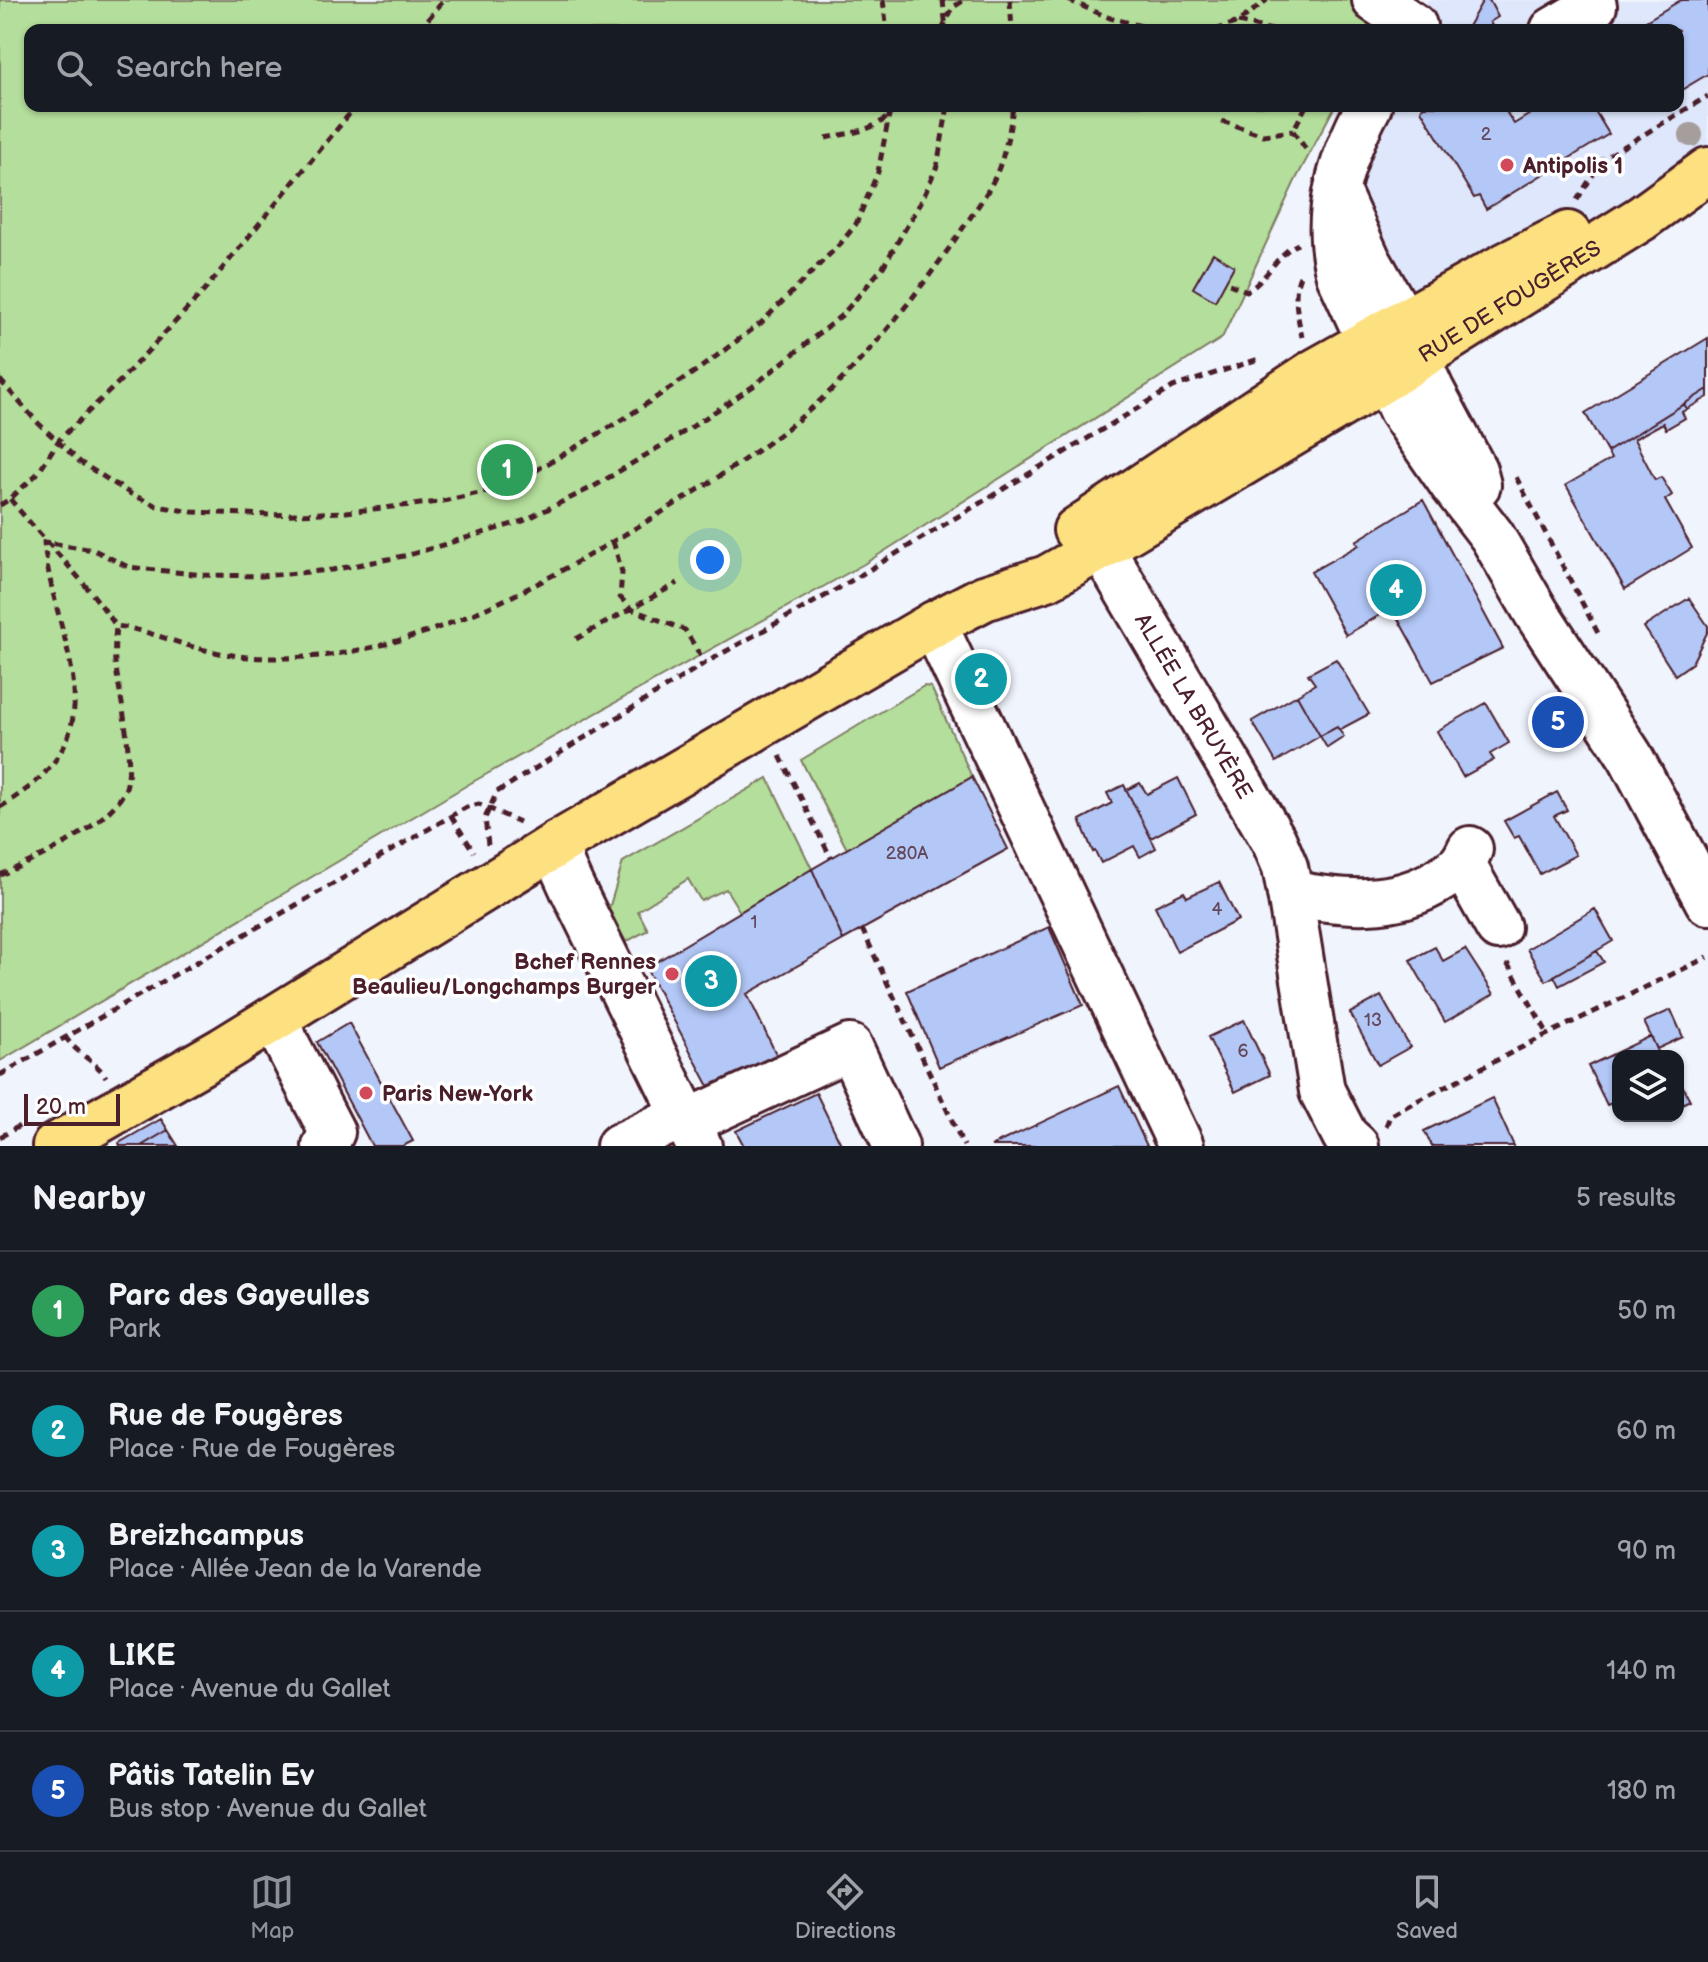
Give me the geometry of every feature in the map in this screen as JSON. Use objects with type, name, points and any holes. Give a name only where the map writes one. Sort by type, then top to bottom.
[{"type":"main road","name":"RUE DE FOUGÈRES","points":[[1393,350],[1566,235],[1708,169]]},
{"type":"main road","name":"RUE DE FOUGÈRES","points":[[55,1146],[274,1019],[543,830],[984,598],[1010,572],[1095,535],[1218,434],[1314,372],[1393,350],[1642,218],[1708,169]]},
{"type":"street","points":[[1375,0],[1418,19]]},
{"type":"street","points":[[1563,24],[1594,6],[1591,0]]},
{"type":"street","points":[[1366,112],[1340,170],[1334,209],[1333,253],[1339,275],[1474,470],[1492,536],[1536,612],[1650,788],[1708,902]]},
{"type":"street","name":"ALLÉE LA BRUYÈRE","points":[[1095,535],[1274,841],[1285,867],[1290,893],[1322,1091],[1345,1136],[1369,1141]]},
{"type":"street","points":[[934,624],[1181,1146]]},
{"type":"street","points":[[543,830],[690,1128]]},
{"type":"street","points":[[1290,893],[1329,901],[1367,902],[1399,898],[1430,886],[1466,857],[1498,927]]},
{"type":"street","points":[[274,1019],[332,1132],[325,1146]]},
{"type":"street","points":[[619,1146],[690,1128],[850,1047],[896,1146]]},
{"type":"path","points":[[424,24],[444,0]]},
{"type":"path","points":[[883,0],[886,24]]},
{"type":"path","points":[[943,0],[946,21]]},
{"type":"path","points":[[945,24],[953,7],[965,0]]},
{"type":"path","points":[[1010,0],[1012,24]]},
{"type":"path","points":[[1068,0],[1110,18],[1134,24]]},
{"type":"path","points":[[1232,24],[1267,0]]},
{"type":"path","points":[[1238,22],[1246,24]]},
{"type":"path","name":"RUE DE FOUGÈRES","points":[[1684,110],[1708,96]]},
{"type":"path","points":[[0,505],[37,474],[59,440],[119,382],[204,291],[351,112]]},
{"type":"path","points":[[0,380],[37,422],[80,462],[131,494],[157,506],[193,512],[271,515],[346,512],[439,502],[488,491],[535,471],[622,420],[761,323],[856,224],[878,172],[892,112]]},
{"type":"path","points":[[44,542],[94,550],[128,567],[203,575],[262,576],[332,570],[409,555],[523,521],[593,487],[684,432],[752,387],[842,315],[883,267],[921,202],[937,166],[947,112]]},
{"type":"path","points":[[116,626],[140,629],[212,652],[254,658],[330,655],[390,643],[448,625],[540,581],[613,541],[740,462],[813,407],[885,332],[928,277],[991,185],[1012,112]]},
{"type":"path","name":"RUE DE FOUGÈRES","points":[[1566,235],[1568,215],[1603,159],[1681,112]]},
{"type":"path","points":[[826,138],[874,128],[891,115]]},
{"type":"path","points":[[1222,121],[1263,135],[1293,131]]},
{"type":"path","points":[[1229,284],[1247,291],[1259,284],[1272,263],[1334,209]]},
{"type":"path","points":[[1302,338],[1297,313],[1297,281],[1303,271]]},
{"type":"path","points":[[488,845],[485,818],[497,792],[705,663],[834,591],[1173,387],[1277,354]]},
{"type":"path","points":[[1509,464],[1602,639]]},
{"type":"path","points":[[0,875],[55,849],[94,824],[126,789],[128,768],[114,659],[116,626],[98,598],[44,542],[10,499]]},
{"type":"path","points":[[613,541],[622,572],[620,597],[631,609],[685,630],[705,663]]},
{"type":"path","points":[[0,807],[43,777],[58,758],[73,728],[74,682],[60,612],[47,571],[44,542]]},
{"type":"path","points":[[576,639],[678,583]]},
{"type":"path","points":[[774,745],[831,858]]},
{"type":"path","points":[[0,1075],[467,807],[479,804],[543,830]]},
{"type":"path","points":[[1498,927],[1493,938],[1548,1034]]},
{"type":"path","points":[[862,929],[964,1146]]},
{"type":"path","points":[[1369,1141],[1390,1116],[1548,1034],[1708,957]]},
{"type":"path","points":[[65,1036],[70,1044],[97,1064],[109,1082]]},
{"type":"shaded area","points":[[1428,0],[1708,0],[1708,168],[1566,235],[1401,323],[1340,170],[1366,112],[1684,112],[1684,24],[1414,24]]},
{"type":"green space","points":[[0,0],[1396,0],[1380,24],[24,24],[24,112],[1332,112],[1295,181],[1222,338],[864,564],[469,784],[0,1061]]},
{"type":"green space","points":[[924,686],[931,687],[972,777],[847,849],[801,760]]},
{"type":"green space","points":[[768,778],[812,869],[740,912],[726,889],[701,901],[688,879],[638,911],[648,930],[626,942],[609,909],[623,862]]},
{"type":"building","points":[[1483,0],[1489,0],[1498,17],[1491,24],[1469,24]]},
{"type":"building","points":[[1681,0],[1708,0],[1708,74],[1684,88],[1684,24],[1641,24]]},
{"type":"building","name":"Antipolis 1","points":[[1422,112],[1509,112],[1514,124],[1533,112],[1596,112],[1609,134],[1486,209],[1479,196],[1474,198]]},
{"type":"building","points":[[1213,253],[1234,266],[1215,301],[1193,288]]},
{"type":"building","points":[[1708,338],[1708,389],[1607,452],[1585,413]]},
{"type":"building","points":[[1708,389],[1708,397],[1687,409],[1684,404]]},
{"type":"building","points":[[1684,404],[1687,409],[1682,412],[1685,418],[1666,429],[1663,423],[1634,439],[1655,480],[1661,477],[1672,495],[1665,500],[1692,548],[1625,589],[1566,485],[1611,459],[1607,452]]},
{"type":"building","points":[[1423,500],[1503,648],[1433,682],[1392,608],[1346,635],[1311,572],[1359,545],[1356,541]]},
{"type":"building","points":[[1689,598],[1708,626],[1708,631],[1692,663],[1675,675],[1644,627]]},
{"type":"building","points":[[1336,659],[1369,714],[1320,736],[1297,695],[1315,684],[1308,674]]},
{"type":"building","points":[[1297,695],[1320,736],[1276,762],[1252,721]]},
{"type":"building","points":[[1486,703],[1509,743],[1490,754],[1494,760],[1463,777],[1437,731]]},
{"type":"building","points":[[1337,727],[1344,737],[1327,748],[1320,736]]},
{"type":"building","points":[[972,777],[1008,849],[843,940],[812,869]]},
{"type":"building","points":[[1178,778],[1196,814],[1151,838],[1126,790],[1140,783],[1147,794]]},
{"type":"building","points":[[1124,785],[1156,848],[1140,857],[1134,846],[1101,863],[1080,820],[1112,803],[1107,793]]},
{"type":"building","points":[[1557,792],[1567,810],[1554,816],[1576,855],[1540,874],[1519,836],[1514,838],[1504,821]]},
{"type":"building","points":[[812,869],[843,940],[747,994],[778,1058],[712,1092],[646,968]]},
{"type":"building","points":[[1219,882],[1238,920],[1177,952],[1155,906],[1184,892],[1187,897]]},
{"type":"building","points":[[1595,909],[1613,941],[1546,981],[1527,949]]},
{"type":"building","points":[[1049,927],[1083,1005],[939,1067],[907,991]]},
{"type":"building","points":[[1435,947],[1443,961],[1465,949],[1494,994],[1445,1022],[1410,960]]},
{"type":"building","points":[[1597,951],[1604,962],[1559,986],[1554,976]]},
{"type":"building","points":[[1381,996],[1410,1047],[1378,1065],[1350,1013]]},
{"type":"building","points":[[1671,1010],[1683,1037],[1657,1049],[1644,1022]]},
{"type":"building","points":[[1244,1020],[1270,1075],[1235,1092],[1208,1037]]},
{"type":"building","name":"Paris New-York","points":[[349,1023],[413,1141],[403,1146],[372,1146],[317,1042]]},
{"type":"building","points":[[1651,1036],[1657,1050],[1622,1050]]},
{"type":"building","points":[[1612,1055],[1612,1103],[1607,1105],[1588,1066]]},
{"type":"building","points":[[1119,1086],[1147,1146],[991,1146]]},
{"type":"building","points":[[1684,1088],[1690,1100],[1684,1103]]},
{"type":"building","points":[[816,1093],[842,1146],[744,1146],[736,1131]]},
{"type":"building","points":[[1492,1098],[1514,1146],[1432,1146],[1424,1131]]},
{"type":"building","points":[[161,1119],[168,1130],[141,1146],[120,1146],[119,1143]]},
{"type":"building","points":[[168,1130],[178,1146],[141,1146]]},
{"type":"place","name":"Antipolis 1","points":[[1507,165]]},
{"type":"place","name":"Parc des Gayeulles","points":[[507,470]]},
{"type":"place","name":"LIKE","points":[[1396,590]]},
{"type":"place","name":"Rue de Fougères","points":[[981,679]]},
{"type":"place","name":"Pâtis Tatelin Ev","points":[[1558,722]]},
{"type":"place","name":"Bchef Rennes Beaulieu/Longchamps Burger","points":[[672,974]]},
{"type":"place","name":"Breizhcampus","points":[[711,981]]},
{"type":"place","name":"Paris New-York","points":[[366,1093]]}]
